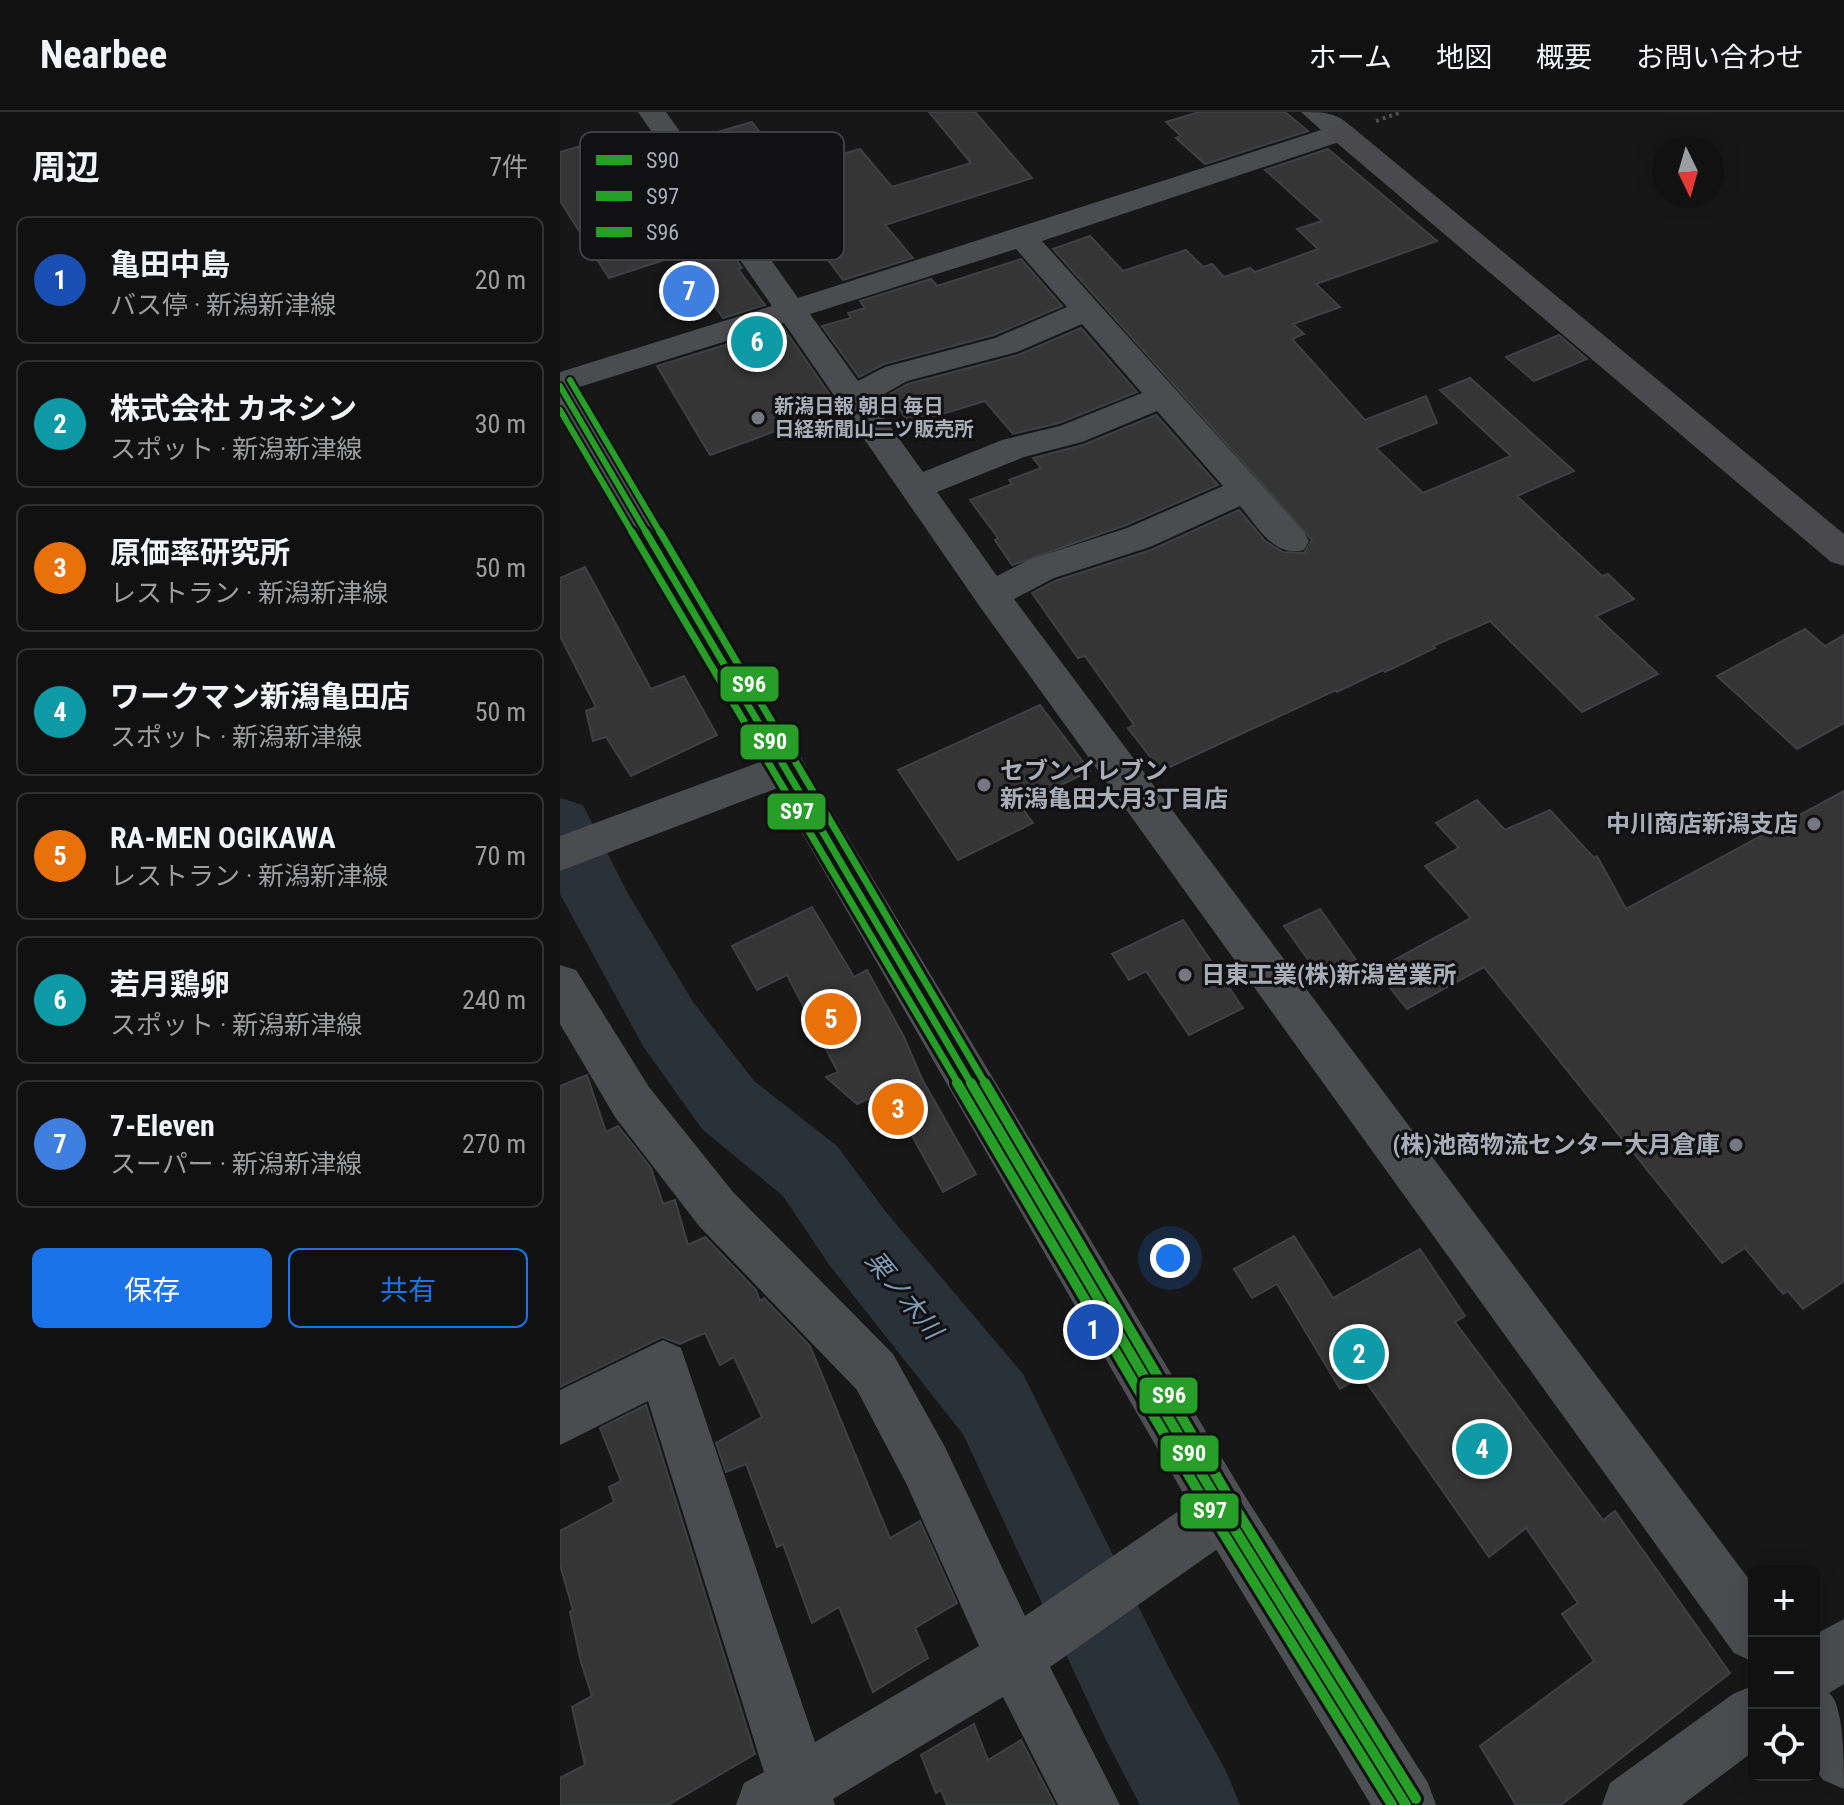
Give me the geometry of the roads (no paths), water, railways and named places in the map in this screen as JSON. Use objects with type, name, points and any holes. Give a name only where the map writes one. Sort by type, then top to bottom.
[{"type":"main road","points":[[560,384],[1224,1512],[1406,1805]]},
{"type":"street","points":[[652,112],[666,132]]},
{"type":"street","points":[[1315,112],[1844,553]]},
{"type":"street","points":[[560,384],[1341,132]]},
{"type":"street","points":[[1022,237],[1291,541]]},
{"type":"street","points":[[757,260],[991,595],[1748,1625]]},
{"type":"street","points":[[853,397],[896,374],[1006,345],[1087,310]]},
{"type":"street","points":[[916,488],[1014,448],[1070,434],[1163,396]]},
{"type":"street","points":[[991,595],[1041,569],[1098,548],[1137,538],[1246,490]]},
{"type":"street","points":[[560,854],[787,768]]},
{"type":"street","points":[[560,984],[632,1102],[716,1209],[875,1372],[926,1466],[1014,1658],[1090,1805]]},
{"type":"street","points":[[560,1418],[663,1366],[789,1799],[1014,1658],[1224,1512]]},
{"type":"street","points":[[1820,1666],[1844,1648]]},
{"type":"street","points":[[1632,1805],[1748,1719]]},
{"type":"street","points":[[1820,1725],[1844,1759]]},
{"type":"waterway","name":"栗ノ木川","points":[[560,824],[603,912],[668,1024],[728,1105],[810,1171],[858,1239],[993,1404],[1138,1705],[1192,1805]]},
{"type":"place","name":"7-Eleven","points":[[689,291]]},
{"type":"place","name":"若月鶏卵","points":[[757,342]]},
{"type":"place","name":"新潟日報 朝日 毎日 日経新聞山二ツ販売所","points":[[758,418]]},
{"type":"place","name":"セブンイレブン 新潟亀田大月3丁目店","points":[[984,785]]},
{"type":"place","name":"中川商店新潟支店","points":[[1814,824]]},
{"type":"place","name":"日東工業(株)新潟営業所","points":[[1185,975]]},
{"type":"place","name":"RA-MEN OGIKAWA","points":[[831,1019]]},
{"type":"place","name":"原価率研究所","points":[[898,1109]]},
{"type":"place","name":"(株)池商物流センター大月倉庫","points":[[1736,1145]]},
{"type":"place","name":"亀田中島","points":[[1093,1330]]},
{"type":"place","name":"株式会社 カネシン","points":[[1359,1354]]},
{"type":"place","name":"ワークマン新潟亀田店","points":[[1482,1449]]}]
